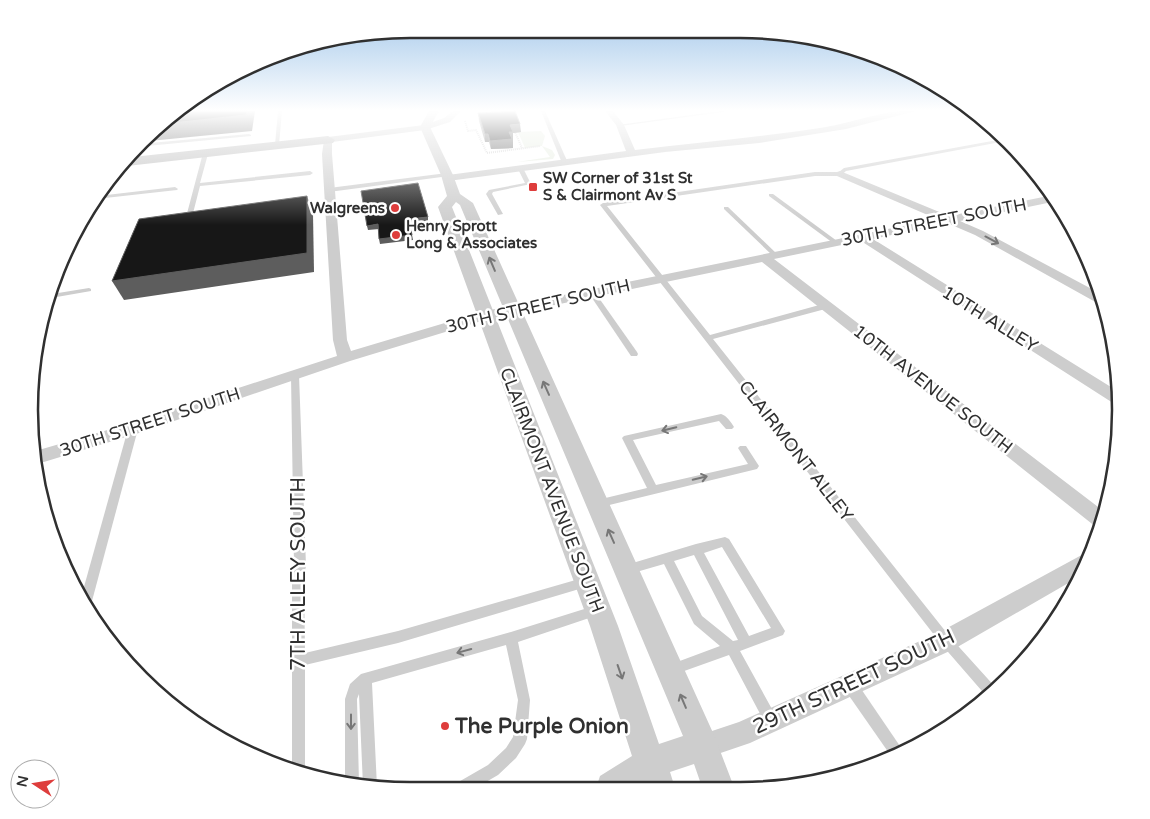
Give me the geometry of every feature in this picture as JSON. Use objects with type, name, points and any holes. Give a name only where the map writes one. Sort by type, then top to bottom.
[{"type":"main road","points":[[132,162],[243,149]]},
{"type":"street","points":[[328,149],[329,190],[340,340],[345,358]]},
{"type":"street","points":[[435,149],[448,177],[454,196],[466,203],[511,309]]},
{"type":"street","points":[[630,149],[632,154]]},
{"type":"street","points":[[448,177],[675,149]]},
{"type":"street","points":[[840,174],[979,233],[1095,296]]},
{"type":"street","name":"CLAIRMONT AVENUE SOUTH","points":[[454,196],[445,207],[587,582],[655,775]]},
{"type":"street","name":"30TH STREET SOUTH","points":[[41,456],[133,429],[345,358],[485,315],[1048,200]]},
{"type":"street","name":"10TH ALLEY","points":[[862,237],[1112,395]]},
{"type":"street","name":"10TH AVENUE SOUTH","points":[[769,256],[826,306],[1097,516]]},
{"type":"street","name":"CLAIRMONT AVENUE SOUTH","points":[[511,309],[703,746],[716,782]]},
{"type":"street","name":"29TH STREET SOUTH","points":[[632,782],[655,775],[703,746],[741,734],[946,641],[1077,567]]},
{"type":"lane","points":[[559,149],[565,163]]},
{"type":"lane","points":[[840,174],[844,170],[955,149]]},
{"type":"lane","points":[[188,221],[205,154]]},
{"type":"lane","points":[[500,214],[489,194],[491,191],[528,184],[521,169]]},
{"type":"lane","points":[[197,185],[310,173]]},
{"type":"lane","name":"CLAIRMONT ALLEY","points":[[840,174],[815,174],[603,205],[946,641],[987,688]]},
{"type":"lane","points":[[329,190],[448,177]]},
{"type":"lane","points":[[104,197],[175,189]]},
{"type":"lane","points":[[771,195],[835,242]]},
{"type":"lane","points":[[726,208],[769,256]]},
{"type":"lane","points":[[55,295],[89,290]]},
{"type":"lane","points":[[592,292],[634,354]]},
{"type":"lane","points":[[708,338],[826,306]]},
{"type":"lane","name":"7TH ALLEY SOUTH","points":[[295,375],[300,566],[298,576],[299,765]]},
{"type":"lane","points":[[653,490],[627,438],[721,416],[729,427]]},
{"type":"lane","points":[[87,596],[133,429]]},
{"type":"lane","points":[[597,504],[754,466],[742,448]]},
{"type":"lane","points":[[626,571],[725,542],[779,631],[670,670]]},
{"type":"lane","points":[[696,550],[746,643]]},
{"type":"lane","points":[[667,558],[698,620],[732,648],[771,720]]},
{"type":"lane","points":[[298,661],[398,638],[587,582]]},
{"type":"lane","points":[[352,776],[351,699],[355,689],[366,678],[511,638],[597,610]]},
{"type":"lane","points":[[472,782],[493,770],[511,753],[520,739],[524,700],[511,638]]},
{"type":"lane","points":[[366,678],[370,779]]},
{"type":"lane","points":[[849,685],[894,748]]},
{"type":"path","points":[[485,149],[487,153],[514,149]]},
{"type":"path","points":[[503,151],[505,155]]},
{"type":"shaded area","points":[[544,149],[552,150],[555,155],[553,159],[517,162],[550,157]]},
{"type":"building","name":"Walgreens","points":[[418,183],[428,217],[409,219],[412,235],[379,239],[378,224],[367,226],[361,191]]},
{"type":"building","points":[[307,196],[307,253],[112,281],[139,219]]},
{"type":"place","name":"SW Corner of 31st St S & Clairmont Av S","points":[[533,187]]},
{"type":"place","name":"Walgreens","points":[[395,208]]},
{"type":"place","name":"Henry Sprott Long & Associates","points":[[396,235]]},
{"type":"place","name":"The Purple Onion","points":[[445,726]]}]
